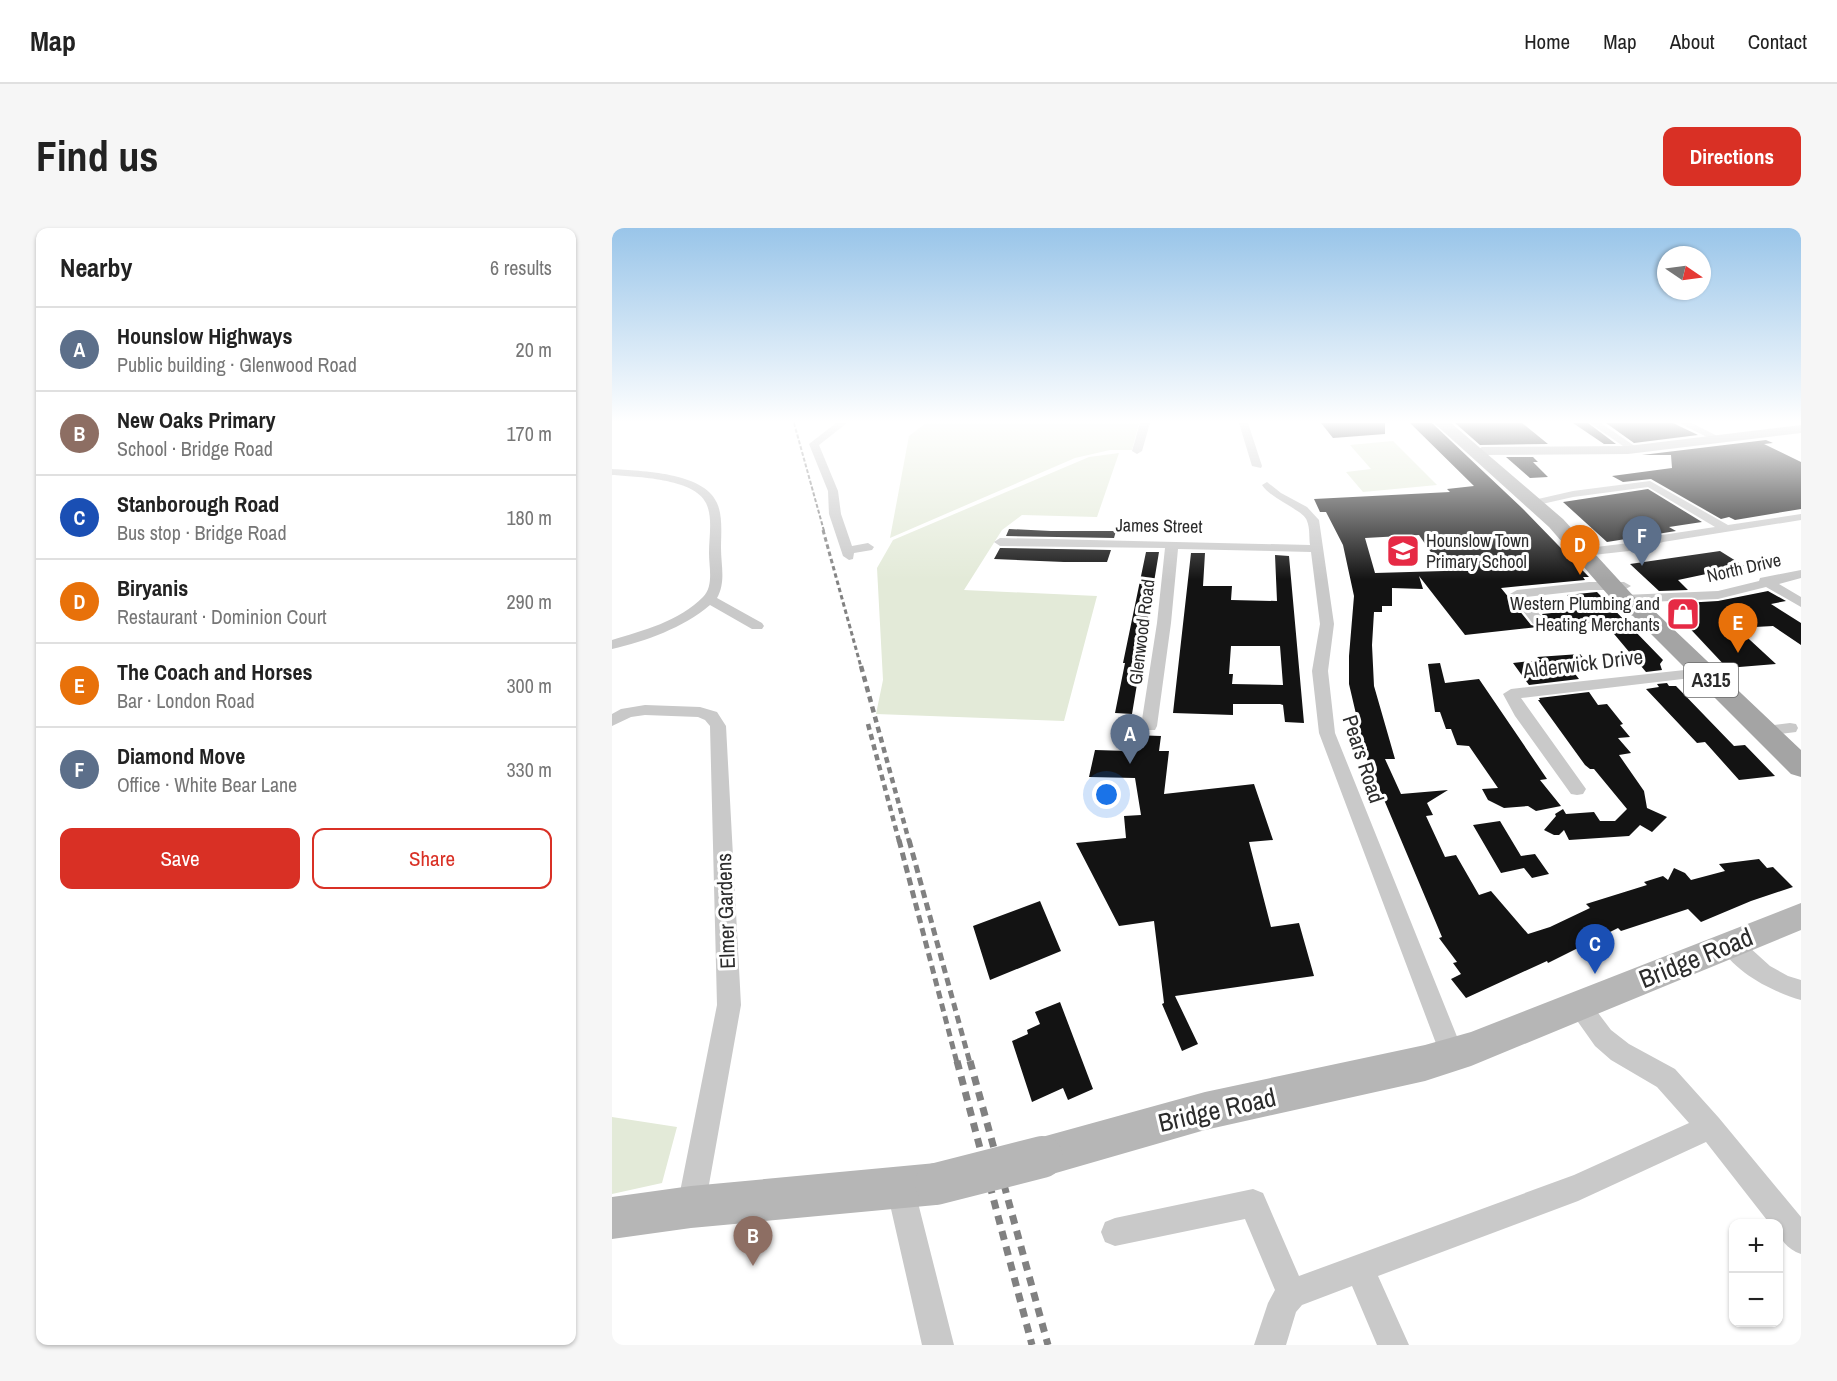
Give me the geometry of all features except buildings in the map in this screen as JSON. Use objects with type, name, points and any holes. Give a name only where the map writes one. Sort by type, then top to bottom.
[{"type":"main road","name":"A315","points":[[1506,475],[1589,552],[1702,673],[1801,766]]},
{"type":"street","points":[[612,645],[693,612],[709,599],[715,590],[715,530],[711,500],[699,489],[681,481],[636,475]]},
{"type":"street","points":[[826,475],[848,553],[868,547]]},
{"type":"street","points":[[1530,495],[1573,494],[1650,484],[1725,528]]},
{"type":"street","name":"Pears Road","points":[[1267,485],[1275,495],[1311,516],[1326,624],[1320,671],[1326,733],[1452,1054]]},
{"type":"street","points":[[1589,552],[1638,546],[1725,528],[1801,517]]},
{"type":"street","name":"James Street","points":[[1000,542],[1317,549]]},
{"type":"street","name":"Glenwood Road","points":[[1149,726],[1164,623],[1172,544]]},
{"type":"street","name":"North Drive","points":[[1538,621],[1516,594],[1546,590],[1629,596],[1718,595],[1765,581],[1801,574]]},
{"type":"street","points":[[1765,581],[1801,603]]},
{"type":"street","points":[[709,599],[758,626]]},
{"type":"street","name":"Alderwick Drive","points":[[1577,789],[1521,712],[1511,694],[1702,673]]},
{"type":"street","name":"Elmer Gardens","points":[[612,721],[627,713],[645,710],[700,712],[711,716],[718,726],[729,1005],[691,1207]]},
{"type":"street","points":[[1764,731],[1790,728]]},
{"type":"street","name":"Bridge Road","points":[[612,1218],[691,1207],[918,1185],[1042,1156],[1204,1111],[1425,1063],[1471,1049],[1801,916]]},
{"type":"street","points":[[1730,944],[1767,978],[1783,986],[1801,990]]},
{"type":"street","points":[[1578,1005],[1603,1038],[1620,1052],[1666,1078],[1710,1127],[1801,1240]]},
{"type":"street","points":[[1270,1345],[1283,1303],[1292,1294],[1578,1186],[1710,1127]]},
{"type":"street","points":[[918,1185],[915,1250],[938,1345]]},
{"type":"street","points":[[1115,1232],[1253,1203],[1292,1294]]},
{"type":"street","points":[[1359,1267],[1393,1345]]},
{"type":"green space","points":[[902,475],[1035,475],[890,538]]},
{"type":"green space","points":[[1046,475],[1111,475],[1097,517],[1022,515],[1002,530],[964,590],[1097,596],[1064,721],[876,714],[883,680],[877,568],[893,540]]},
{"type":"green space","points":[[1349,475],[1427,475],[1437,485],[1363,492]]},
{"type":"green space","points":[[612,1117],[677,1127],[662,1183],[612,1194]]},
{"type":"railway","points":[[808,475],[824,531]]},
{"type":"railway","points":[[823,530],[861,667]]},
{"type":"railway","points":[[861,666],[909,841]]},
{"type":"railway","points":[[868,724],[899,841]]},
{"type":"railway","points":[[899,840],[957,1063]]},
{"type":"railway","points":[[909,840],[970,1063]]},
{"type":"railway","points":[[957,1061],[1032,1345]]},
{"type":"railway","points":[[970,1061],[1048,1345]]},
{"type":"place","name":"Hounslow Town Primary School","points":[[1403,551]]},
{"type":"place","name":"Diamond Move","points":[[1642,566]]},
{"type":"place","name":"Biryanis","points":[[1580,575]]},
{"type":"place","name":"Western Plumbing and Heating Merchants","points":[[1683,614]]},
{"type":"place","name":"The Coach and Horses","points":[[1738,653]]},
{"type":"place","name":"Hounslow Highways","points":[[1130,764]]},
{"type":"place","name":"Stanborough Road","points":[[1595,974]]},
{"type":"place","name":"New Oaks Primary","points":[[753,1266]]}]
